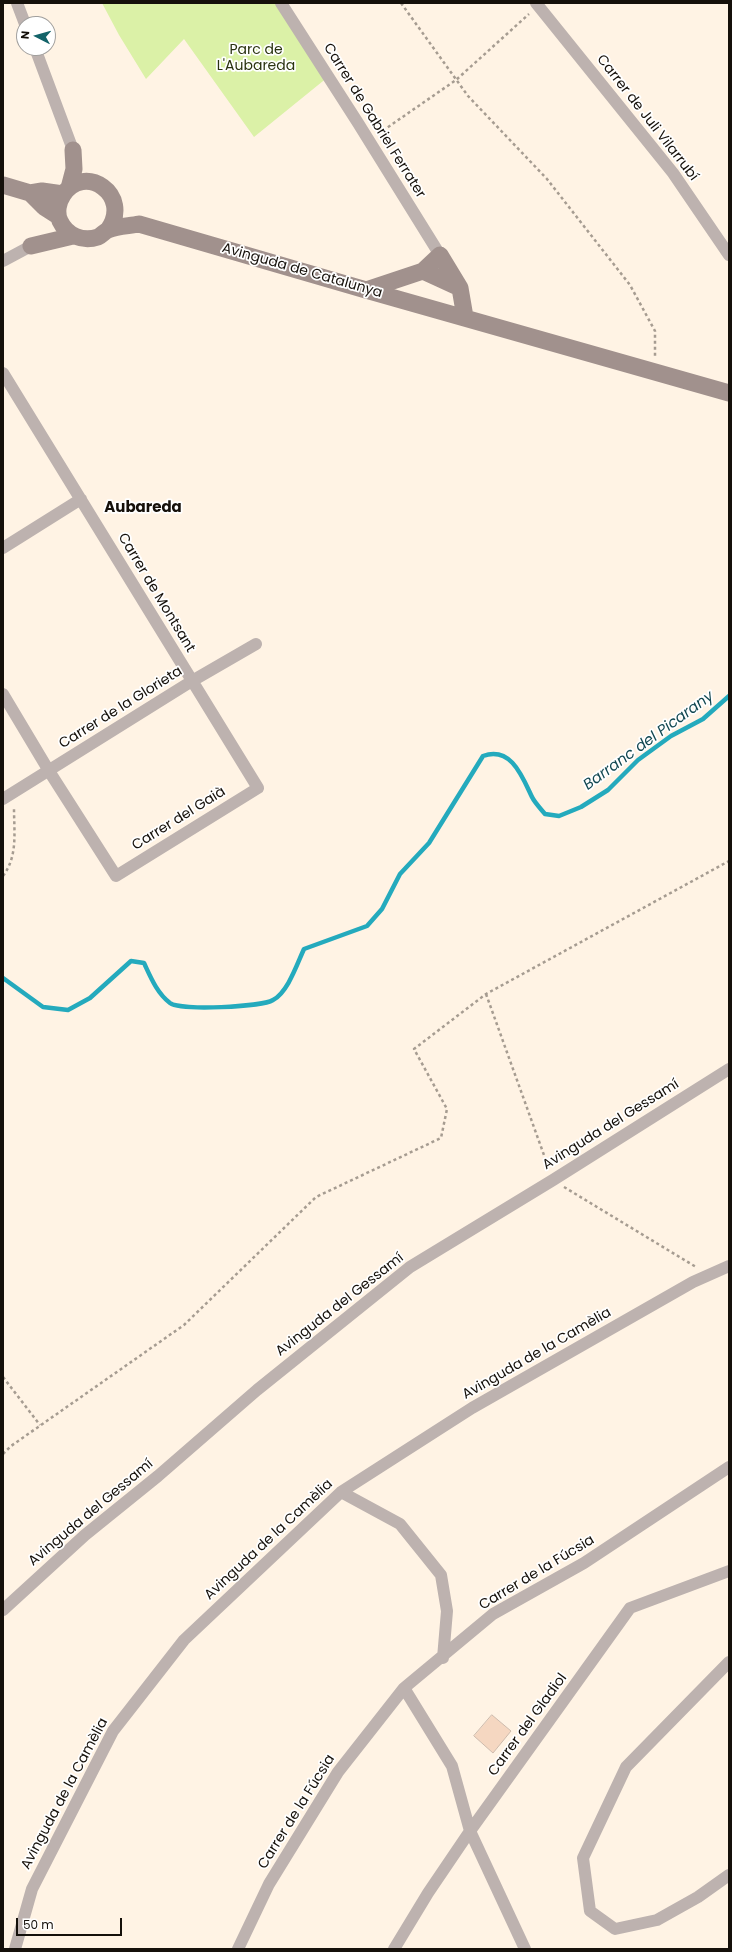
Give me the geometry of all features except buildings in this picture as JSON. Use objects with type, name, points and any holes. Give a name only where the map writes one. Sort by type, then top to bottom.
[{"type":"street","points":[[17,3],[22,16]]},
{"type":"street","name":"Carrer de Gabriel Ferrater","points":[[281,3],[369,140],[440,255]]},
{"type":"street","name":"Carrer de Juli Vilarrubí","points":[[537,4],[674,172],[729,255]]},
{"type":"street","points":[[37,56],[82,169],[91,182]]},
{"type":"street","points":[[31,246],[59,219],[60,201],[66,191],[74,169],[74,150]]},
{"type":"street","points":[[3,185],[30,193],[42,191],[66,191],[83,182],[91,182],[100,185],[108,191],[114,200],[139,224]]},
{"type":"street","points":[[30,193],[59,219],[65,230],[73,236],[82,239],[91,239],[100,236],[108,230],[139,224]]},
{"type":"street","points":[[108,230],[115,216],[114,200]]},
{"type":"street","name":"Avinguda de Catalunya","points":[[139,224],[729,393]]},
{"type":"street","points":[[3,261],[31,246],[73,236]]},
{"type":"street","points":[[366,290],[423,271],[440,255],[460,288],[465,317]]},
{"type":"street","points":[[423,271],[460,288]]},
{"type":"street","name":"Carrer de Montsant","points":[[3,373],[258,788]]},
{"type":"street","points":[[3,548],[81,500]]},
{"type":"street","name":"Carrer de la Glorieta","points":[[8,796],[192,681],[256,644]]},
{"type":"street","points":[[3,694],[49,771]]},
{"type":"street","name":"Carrer del Gaià","points":[[49,771],[116,876],[258,788]]},
{"type":"street","name":"Avinguda del Gessamí","points":[[3,1610],[85,1535],[158,1476],[257,1390],[410,1267],[553,1180],[729,1068]]},
{"type":"street","name":"Avinguda de la Camèlia","points":[[15,1949],[32,1889],[113,1731],[184,1640],[341,1492],[472,1408],[693,1282],[729,1266]]},
{"type":"street","name":"Carrer de la Fúcsia","points":[[238,1949],[269,1884],[338,1772],[404,1688],[494,1614],[584,1563],[729,1467]]},
{"type":"street","points":[[341,1492],[400,1524],[441,1575],[448,1611],[442,1658]]},
{"type":"street","name":"Carrer del Gladiol","points":[[394,1949],[428,1893],[470,1831],[630,1608],[729,1571]]},
{"type":"street","points":[[729,1662],[626,1767],[583,1858],[590,1911],[615,1929],[657,1920],[698,1897],[729,1875]]},
{"type":"street","points":[[404,1688],[452,1766],[470,1831],[525,1949]]},
{"type":"path","points":[[401,3],[468,96],[547,179],[630,285],[655,331],[654,372]]},
{"type":"path","points":[[369,140],[456,80],[537,4]]},
{"type":"path","points":[[3,876],[9,868],[14,850],[8,796]]},
{"type":"path","points":[[3,1454],[11,1446],[40,1425],[184,1325],[316,1197],[441,1138],[447,1109],[414,1049],[486,994],[729,861]]},
{"type":"path","points":[[3,1376],[40,1425]]},
{"type":"green space","name":"Parc de L'Aubareda","points":[[102,3],[275,3],[328,77],[254,137],[184,39],[146,79],[119,35]]},
{"type":"waterway","name":"Barranc del Picarany","points":[[3,978],[43,1007],[68,1010],[90,998],[131,961],[144,963],[161,995],[170,1003],[177,1005],[189,1007],[221,1007],[253,1005],[273,1000],[288,984],[304,949],[367,926],[382,909],[400,874],[429,843],[483,756],[493,754],[501,755],[508,759],[524,780],[536,804],[545,814],[559,816],[581,807],[608,790],[638,760],[671,736],[703,719],[729,696]]},
{"type":"district","name":"Aubareda","points":[[143,508]]}]
